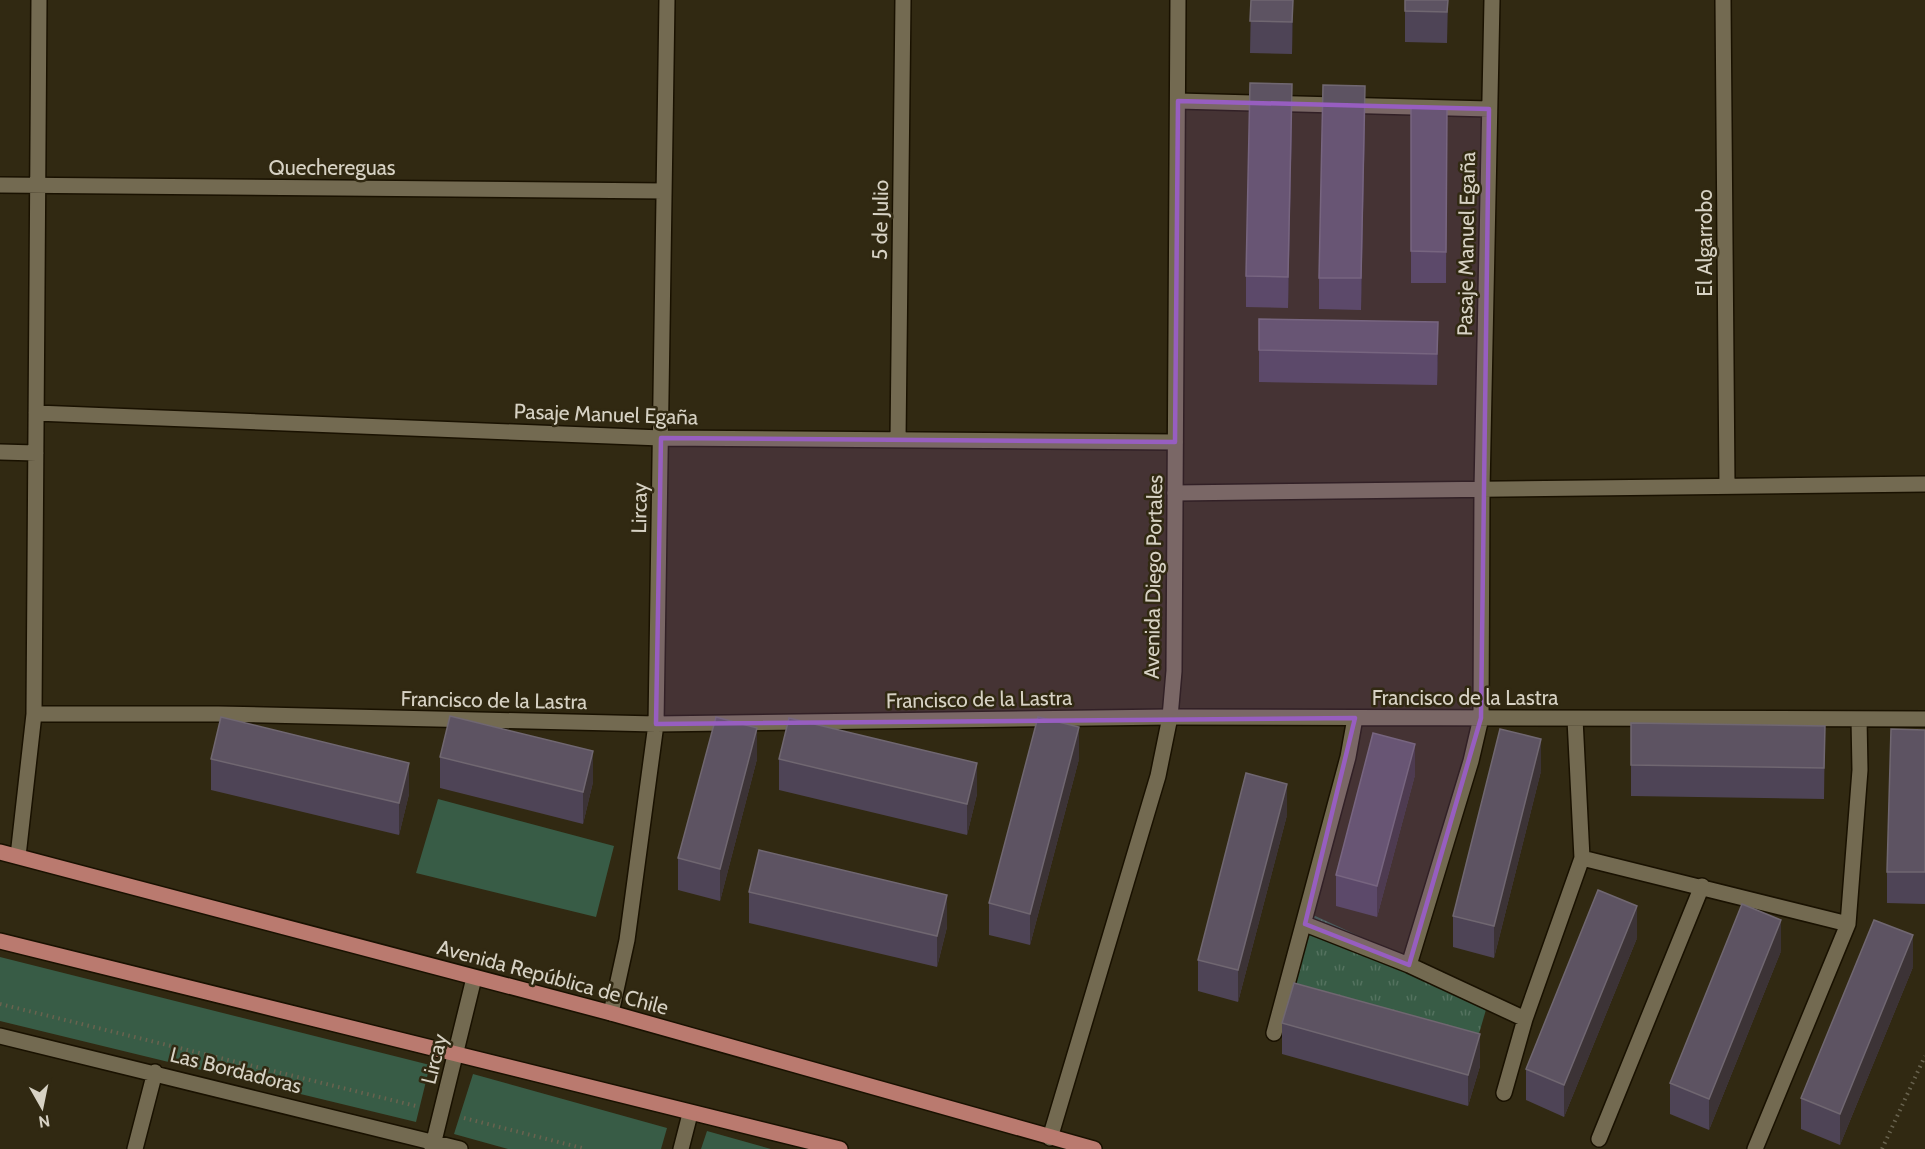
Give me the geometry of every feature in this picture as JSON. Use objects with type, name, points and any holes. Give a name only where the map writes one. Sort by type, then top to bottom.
[{"type":"main road","name":"Avenida República de Chile","points":[[0,852],[611,1013],[1094,1149]]},
{"type":"main road","points":[[0,940],[840,1149]]},
{"type":"street","points":[[18,856],[34,714],[39,0]]},
{"type":"street","name":"Lircay","points":[[611,1013],[627,940],[656,724],[667,0]]},
{"type":"street","name":"5 de Julio","points":[[898,440],[903,0]]},
{"type":"street","name":"Avenida Diego Portales","points":[[1050,1138],[1158,776],[1170,717],[1174,671],[1178,0]]},
{"type":"street","name":"Pasaje Manuel Egaña","points":[[1409,965],[1471,761],[1481,718],[1482,489],[1492,0]]},
{"type":"street","name":"El Algarrobo","points":[[1723,0],[1727,486]]},
{"type":"street","points":[[1178,101],[1490,109]]},
{"type":"street","name":"Quechereguas","points":[[0,185],[664,191]]},
{"type":"street","name":"Pasaje Manuel Egaña","points":[[36,413],[661,438],[1175,442]]},
{"type":"street","points":[[0,452],[36,453]]},
{"type":"street","points":[[1175,493],[1925,484]]},
{"type":"street","name":"Francisco de la Lastra","points":[[34,714],[230,714],[656,724],[1170,717],[1925,719]]},
{"type":"street","points":[[1274,1033],[1348,757],[1354,718]]},
{"type":"street","points":[[1504,1093],[1525,1019],[1582,858],[1575,718]]},
{"type":"street","points":[[1755,1149],[1848,924],[1860,770],[1859,719]]},
{"type":"street","points":[[1582,858],[1848,924]]},
{"type":"street","points":[[1599,1139],[1702,886]]},
{"type":"street","points":[[1305,924],[1409,965],[1525,1019]]},
{"type":"street","name":"Lircay","points":[[433,1145],[474,978]]},
{"type":"street","name":"Las Bordadoras","points":[[0,1036],[155,1072],[433,1145],[460,1149]]},
{"type":"street","points":[[135,1149],[155,1072]]},
{"type":"street","points":[[681,1149],[690,1113]]},
{"type":"path","points":[[0,1004],[586,1149]]},
{"type":"path","points":[[1882,1149],[1925,1056]]},
{"type":"highlighted area","points":[[1178,101],[1489,109],[1481,718],[1409,965],[1305,924],[1355,718],[656,724],[661,438],[1175,442]]},
{"type":"green space","points":[[438,799],[614,846],[596,917],[416,873]]},
{"type":"green space","points":[[1313,915],[1490,996],[1473,1054],[1288,1004]]},
{"type":"green space","points":[[0,957],[430,1065],[416,1122],[0,1021]]},
{"type":"green space","points":[[473,1074],[667,1128],[661,1149],[508,1149],[454,1134]]},
{"type":"green space","points":[[707,1131],[771,1149],[701,1149]]},
{"type":"building","points":[[1251,0],[1293,0],[1292,22],[1250,21]]},
{"type":"building","points":[[1405,0],[1448,0],[1447,12],[1405,11]]},
{"type":"building","points":[[1250,83],[1292,84],[1288,277],[1246,276]]},
{"type":"building","points":[[1323,85],[1365,86],[1361,278],[1319,278]]},
{"type":"building","points":[[1411,107],[1447,107],[1446,252],[1411,251]]},
{"type":"building","points":[[1259,319],[1438,322],[1437,354],[1259,350]]},
{"type":"building","points":[[450,716],[593,751],[583,792],[440,757]]},
{"type":"building","points":[[221,717],[409,763],[399,803],[211,759]]},
{"type":"building","points":[[716,717],[757,728],[720,869],[678,858]]},
{"type":"building","points":[[1038,717],[1079,727],[1030,914],[989,903]]},
{"type":"building","points":[[789,718],[977,763],[967,804],[779,759]]},
{"type":"building","points":[[1631,723],[1825,726],[1824,768],[1631,765]]},
{"type":"building","points":[[1500,729],[1541,739],[1494,926],[1453,916]]},
{"type":"building","points":[[1891,729],[1925,730],[1925,872],[1887,872]]},
{"type":"building","points":[[1373,733],[1415,744],[1377,886],[1336,875]]},
{"type":"building","points":[[1246,773],[1287,784],[1238,970],[1198,960]]},
{"type":"building","points":[[759,850],[947,895],[937,936],[749,892]]},
{"type":"building","points":[[1598,890],[1637,906],[1564,1085],[1526,1069]]},
{"type":"building","points":[[1742,904],[1781,920],[1709,1099],[1670,1083]]},
{"type":"building","points":[[1874,920],[1913,935],[1840,1114],[1801,1098]]},
{"type":"building","points":[[1294,983],[1480,1034],[1468,1075],[1282,1023]]}]
